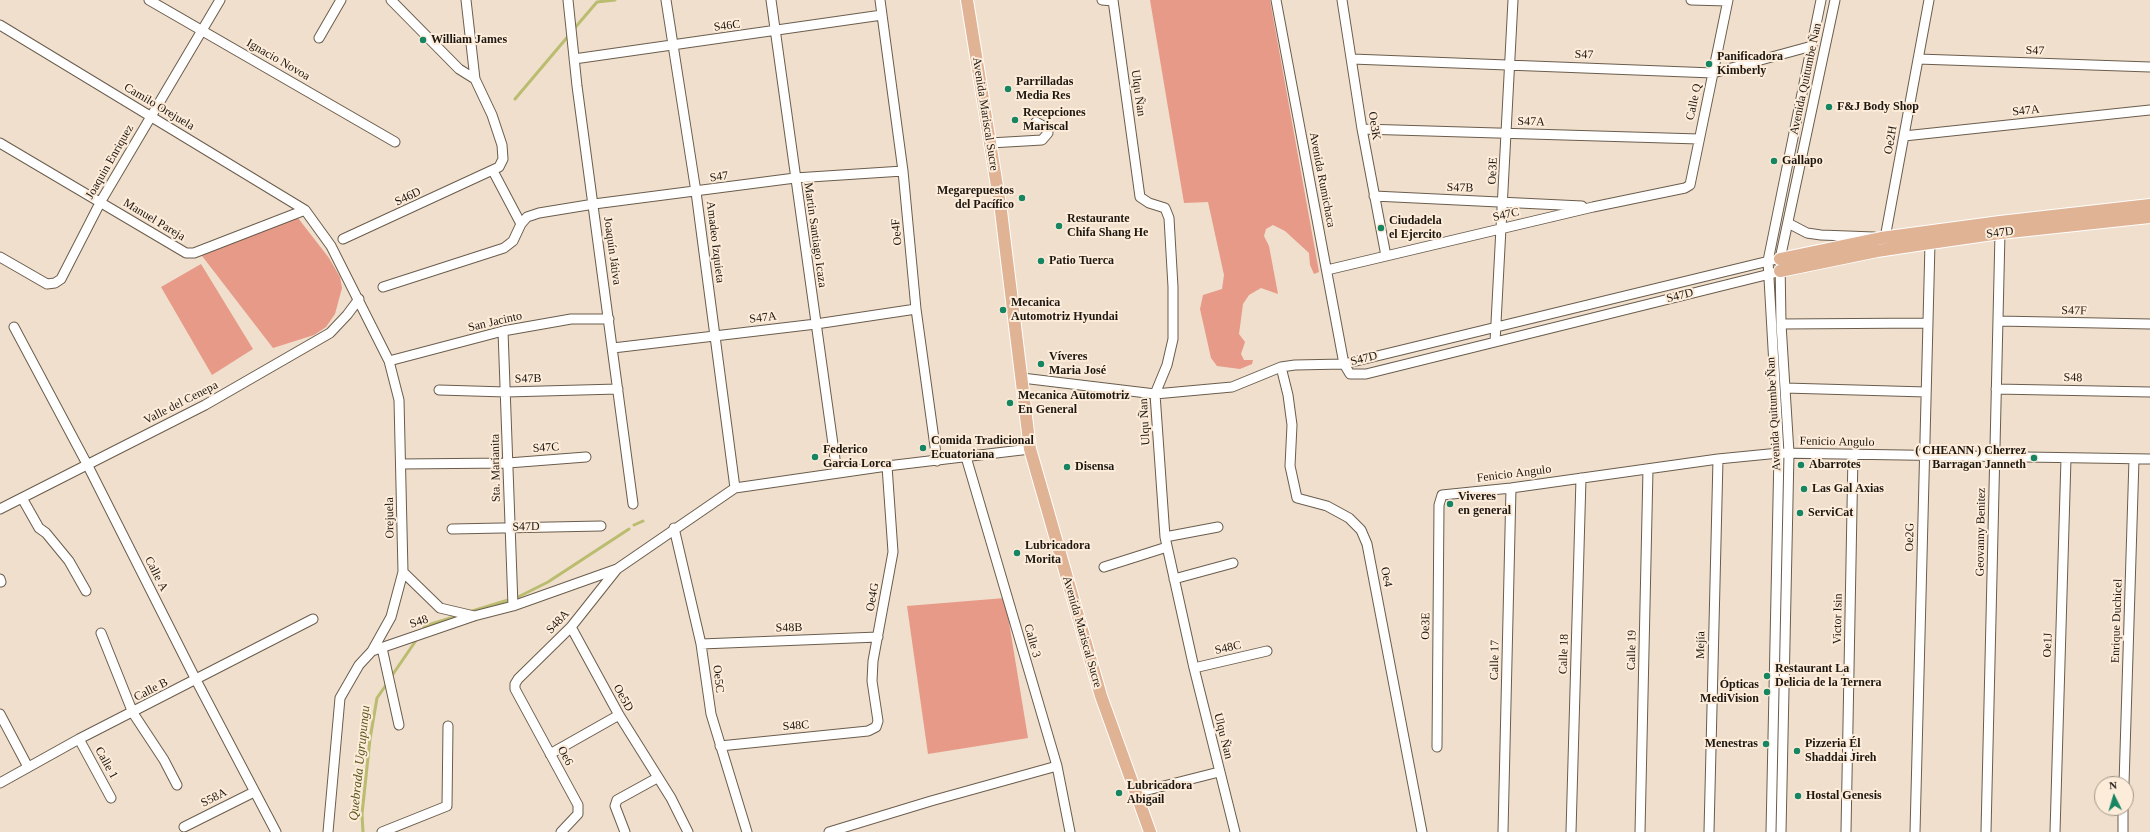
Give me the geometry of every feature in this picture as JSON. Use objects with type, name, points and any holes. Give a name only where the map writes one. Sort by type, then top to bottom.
[{"type":"main road","name":"Avenida Mariscal Sucre","points":[[967,0],[1001,211],[1030,449],[1101,696],[1150,832]]},
{"type":"main road","name":"S47D","points":[[1774,273],[1878,251],[2000,233],[2150,205]]},
{"type":"main road","name":"S47D","points":[[1774,260],[1883,238],[2053,222],[2150,217]]},
{"type":"street","name":"Ignacio Novoa","points":[[148,0],[395,142]]},
{"type":"street","name":"Joaquin Enriquez","points":[[0,257],[47,284],[55,284],[61,279],[101,201],[150,115],[220,0]]},
{"type":"street","points":[[319,38],[341,0]]},
{"type":"street","points":[[391,0],[459,68],[475,79]]},
{"type":"street","points":[[383,287],[504,248],[513,241],[521,224],[493,171],[499,167],[503,159],[502,145],[492,115],[475,79],[474,58],[466,0]]},
{"type":"street","name":"Joaquín Játiva","points":[[568,0],[574,59],[633,504]]},
{"type":"street","name":"Amadeo Izquieta","points":[[666,0],[696,192],[735,488]]},
{"type":"street","name":"Martin Santiago Icaza","points":[[771,0],[837,473]]},
{"type":"street","name":"Oe4F","points":[[880,0],[903,171],[916,309],[937,461]]},
{"type":"street","points":[[1102,0],[1113,1]]},
{"type":"street","name":"Avenida Rumichaca","points":[[1276,0],[1344,364]]},
{"type":"street","name":"Oe3K","points":[[1342,0],[1362,129],[1386,256]]},
{"type":"street","name":"Oe3E","points":[[1495,342],[1504,202],[1513,0]]},
{"type":"street","points":[[1691,0],[1728,1]]},
{"type":"street","name":"Avenida Quitumbe Ñan","points":[[1771,832],[1784,453],[1774,260],[1821,0]]},
{"type":"street","name":"Avenida Quitumbe Ñan","points":[[1774,260],[1788,223],[1835,0]]},
{"type":"street","name":"Oe2H","points":[[1883,238],[1904,136],[1929,0]]},
{"type":"street","name":"Ulqu Ñan","points":[[1113,1],[1140,197],[1149,203],[1166,208],[1169,218],[1173,287],[1173,339],[1167,366],[1155,394],[1165,537],[1194,668],[1235,832]]},
{"type":"street","name":"Calle Q","points":[[1690,185],[1728,1]]},
{"type":"street","name":"S46C","points":[[574,59],[672,44],[775,32],[882,15]]},
{"type":"street","name":"Camilo Orejuela","points":[[0,25],[305,210]]},
{"type":"street","name":"S47","points":[[1352,59],[1713,73],[1812,46]]},
{"type":"street","name":"S47","points":[[1918,58],[2150,67]]},
{"type":"street","name":"S47A","points":[[1904,136],[2150,110]]},
{"type":"street","points":[[990,143],[1042,140],[1048,133],[1047,128],[1036,122]]},
{"type":"street","name":"S47A","points":[[1362,129],[1699,139]]},
{"type":"street","name":"Manuel Pareja","points":[[0,143],[101,201],[186,253],[194,253],[305,210]]},
{"type":"street","name":"S46D","points":[[343,239],[493,171]]},
{"type":"street","name":"S47","points":[[521,224],[528,217],[539,213],[594,204],[795,178],[903,171]]},
{"type":"street","name":"S47C","points":[[1327,270],[1593,207],[1685,188],[1690,185]]},
{"type":"street","name":"S47B","points":[[1374,196],[1593,207]]},
{"type":"street","name":"Orejuela","points":[[305,210],[331,246],[359,299],[388,361],[399,400],[403,572],[392,617],[372,651],[359,665],[340,698],[328,832]]},
{"type":"street","points":[[1788,223],[1807,233],[1821,235],[1858,235],[1883,238]]},
{"type":"street","name":"Geovanny Benitez","points":[[1986,832],[2000,233]]},
{"type":"street","name":"Oe2G","points":[[1915,832],[1930,243]]},
{"type":"street","name":"S47D","points":[[1774,260],[1344,364],[1350,374],[1366,374],[1774,273]]},
{"type":"street","name":"Avenida Quitumbe Ñan","points":[[1774,273],[1781,324],[1785,388],[1781,832]]},
{"type":"street","name":"Valle del Cenepa","points":[[0,509],[205,405],[330,333],[347,316],[359,299]]},
{"type":"street","name":"S47A","points":[[613,348],[816,324],[916,309]]},
{"type":"street","name":"San Jacinto","points":[[388,361],[503,331],[571,319],[609,319]]},
{"type":"street","name":"S47F","points":[[1998,321],[2150,324]]},
{"type":"street","points":[[1781,324],[1928,323]]},
{"type":"street","name":"Calle A","points":[[14,327],[87,464],[196,680],[276,832]]},
{"type":"street","name":"Sta. Marianita","points":[[503,331],[513,606]]},
{"type":"street","points":[[1022,378],[1155,394],[1232,387],[1281,367],[1295,365],[1344,364]]},
{"type":"street","name":"Oe4","points":[[1281,367],[1288,395],[1292,425],[1290,466],[1297,498],[1327,506],[1344,515],[1361,530],[1367,544],[1422,832]]},
{"type":"street","points":[[1785,388],[1926,392]]},
{"type":"street","name":"S47B","points":[[439,390],[506,392],[618,389]]},
{"type":"street","name":"S48","points":[[1996,389],[2150,392]]},
{"type":"street","points":[[617,569],[674,528],[735,488],[887,466],[1030,449]]},
{"type":"street","name":"Fenicio Angulo","points":[[1439,505],[1442,495],[1511,488],[1718,459],[1784,453],[2150,460]]},
{"type":"street","name":"Victor Isin","points":[[1846,832],[1853,454]]},
{"type":"street","name":"S47C","points":[[401,464],[508,463],[586,457]]},
{"type":"street","name":"Calle 3","points":[[966,457],[1057,766],[1070,832]]},
{"type":"street","name":"Oe1J","points":[[2055,832],[2066,458]]},
{"type":"street","name":"Mejía","points":[[1709,832],[1718,459]]},
{"type":"street","name":"Enrique Duchicel","points":[[2124,776],[2134,459]]},
{"type":"street","name":"Oe4G","points":[[874,730],[878,721],[872,674],[875,646],[878,637],[893,552],[887,466]]},
{"type":"street","name":"Calle 19","points":[[1640,832],[1648,469]]},
{"type":"street","name":"Calle 18","points":[[1571,832],[1581,478]]},
{"type":"street","name":"Calle 17","points":[[1503,832],[1511,488]]},
{"type":"street","points":[[22,498],[39,528],[46,533],[69,561],[86,591]]},
{"type":"street","name":"Oe3E","points":[[1436,747],[1439,505]]},
{"type":"street","name":"S47D","points":[[452,529],[601,526]]},
{"type":"street","points":[[1165,537],[1218,527]]},
{"type":"street","name":"Oe5C","points":[[674,528],[702,644],[710,708],[746,832]]},
{"type":"street","points":[[1104,567],[1167,547]]},
{"type":"street","points":[[1174,579],[1233,563]]},
{"type":"street","name":"S48","points":[[372,651],[474,616],[513,606],[617,569]]},
{"type":"street","name":"S48A","points":[[515,689],[518,679],[572,627],[617,569]]},
{"type":"street","points":[[403,572],[440,608],[474,616]]},
{"type":"street","name":"Calle B","points":[[0,783],[79,739],[133,713],[313,618]]},
{"type":"street","name":"Oe5D","points":[[572,627],[619,715],[657,778],[671,798],[688,832]]},
{"type":"street","points":[[101,633],[133,713],[164,760],[176,785]]},
{"type":"street","name":"S48B","points":[[702,644],[878,637]]},
{"type":"street","points":[[382,648],[399,725]]},
{"type":"street","name":"S48C","points":[[1194,668],[1267,651]]},
{"type":"street","name":"Oe6","points":[[515,689],[579,810],[578,814],[561,832]]},
{"type":"street","points":[[0,714],[28,767]]},
{"type":"street","points":[[550,754],[619,715]]},
{"type":"street","points":[[382,832],[447,806],[448,726]]},
{"type":"street","name":"S48C","points":[[720,746],[874,730]]},
{"type":"street","name":"Calle 1","points":[[79,739],[111,798]]},
{"type":"street","points":[[829,832],[931,801],[1057,766]]},
{"type":"street","points":[[1136,793],[1219,772]]},
{"type":"street","points":[[625,832],[615,806],[617,800],[657,778]]},
{"type":"street","name":"S58A","points":[[184,827],[254,792]]},
{"type":"street","points":[[2123,816],[2123,832]]},
{"type":"shaded area","points":[[1150,0],[1270,0],[1319,272],[1314,274],[1310,265],[1309,253],[1285,231],[1273,225],[1266,229],[1264,236],[1269,246],[1278,294],[1261,288],[1249,295],[1243,304],[1239,334],[1245,342],[1241,354],[1244,360],[1253,360],[1252,364],[1240,369],[1217,366],[1211,358],[1200,309],[1203,295],[1222,289],[1224,275],[1208,202],[1184,203]]},
{"type":"shaded area","points":[[298,218],[329,258],[340,277],[342,288],[335,314],[326,327],[314,335],[273,348],[199,252]]},
{"type":"shaded area","points":[[201,264],[253,349],[212,375],[161,287]]},
{"type":"shaded area","points":[[1005,598],[1028,738],[928,754],[907,606]]},
{"type":"waterway","points":[[573,30],[597,2],[615,0]]},
{"type":"waterway","points":[[515,99],[570,34]]},
{"type":"waterway","name":"Quebrada Ugrupungu","points":[[634,525],[643,521]]},
{"type":"waterway","name":"Quebrada Ugrupungu","points":[[469,612],[518,597],[548,582],[629,529]]},
{"type":"waterway","name":"Quebrada Ugrupungu","points":[[422,631],[425,626],[460,615]]},
{"type":"waterway","name":"Quebrada Ugrupungu","points":[[391,677],[417,639]]},
{"type":"waterway","name":"Quebrada Ugrupungu","points":[[363,832],[362,814],[370,739],[377,698],[388,682]]},
{"type":"place","name":"William James","points":[[423,40]]},
{"type":"place","name":"Panificadora Kimberly","points":[[1709,64]]},
{"type":"place","name":"Parrilladas Media Res","points":[[1008,89]]},
{"type":"place","name":"F&J Body Shop","points":[[1829,107]]},
{"type":"place","name":"Recepciones Mariscal","points":[[1015,120]]},
{"type":"place","name":"Gallapo","points":[[1774,161]]},
{"type":"place","name":"Megarepuestos del Pacífico","points":[[1022,198]]},
{"type":"place","name":"Restaurante Chifa Shang He","points":[[1059,226]]},
{"type":"place","name":"Ciudadela el Ejercito","points":[[1381,228]]},
{"type":"place","name":"Patio Tuerca","points":[[1041,261]]},
{"type":"place","name":"Mecanica Automotriz Hyundai","points":[[1003,310]]},
{"type":"place","name":"Víveres Maria José","points":[[1041,364]]},
{"type":"place","name":"Mecanica Automotriz En General","points":[[1010,403]]},
{"type":"place","name":"Comida Tradicional Ecuatoriana","points":[[923,448]]},
{"type":"place","name":"Federico Garcia Lorca","points":[[815,457]]},
{"type":"place","name":"( CHEANN ) Cherrez Barragan Janneth","points":[[2034,458]]},
{"type":"place","name":"Abarrotes","points":[[1801,465]]},
{"type":"place","name":"Disensa","points":[[1067,467]]},
{"type":"place","name":"Las Gal Axias","points":[[1804,489]]},
{"type":"place","name":"Viveres en general","points":[[1450,504]]},
{"type":"place","name":"ServiCat","points":[[1800,513]]},
{"type":"place","name":"Lubricadora Morita","points":[[1017,553]]},
{"type":"place","name":"Restaurant La Delicia de la Ternera","points":[[1767,676]]},
{"type":"place","name":"Ópticas MediVision","points":[[1767,692]]},
{"type":"place","name":"Menestras","points":[[1766,744]]},
{"type":"place","name":"Pizzeria Él Shaddai Jireh","points":[[1797,751]]},
{"type":"place","name":"Lubricadora Abigail","points":[[1119,793]]},
{"type":"place","name":"Hostal Genesis","points":[[1798,796]]}]
